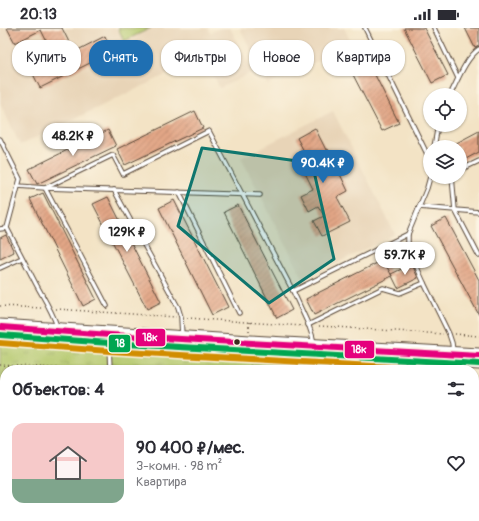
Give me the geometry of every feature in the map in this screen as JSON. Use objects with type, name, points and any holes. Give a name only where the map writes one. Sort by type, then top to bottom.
[{"type":"main road","points":[[0,325],[57,334]]},
{"type":"main road","points":[[0,335],[57,334],[453,357],[479,354]]},
{"type":"main road","points":[[453,357],[479,364]]},
{"type":"lane","points":[[365,28],[423,146]]},
{"type":"lane","points":[[434,28],[458,78]]},
{"type":"lane","points":[[453,88],[473,54],[479,49]]},
{"type":"lane","points":[[45,188],[113,155],[123,174],[209,131],[293,291],[312,335],[314,349]]},
{"type":"lane","points":[[0,139],[20,179],[7,228],[55,320],[57,334]]},
{"type":"lane","points":[[467,167],[479,161]]},
{"type":"lane","points":[[427,184],[408,234],[408,245],[449,334],[452,343],[453,357]]},
{"type":"lane","points":[[453,184],[455,210],[479,256]]},
{"type":"lane","points":[[18,186],[260,195]]},
{"type":"lane","points":[[45,188],[107,306]]},
{"type":"lane","points":[[114,190],[178,307],[181,318],[182,342]]},
{"type":"lane","points":[[179,192],[238,314]]},
{"type":"lane","points":[[419,207],[479,212]]},
{"type":"lane","points":[[0,229],[7,228]]},
{"type":"lane","points":[[293,291],[408,234]]},
{"type":"lane","points":[[0,268],[22,258]]},
{"type":"lane","points":[[308,325],[383,288],[400,293],[424,282]]},
{"type":"lane","points":[[109,337],[110,365]]},
{"type":"path","points":[[0,306],[479,336]]},
{"type":"path","points":[[249,322],[249,334]]},
{"type":"path","points":[[250,357],[251,365]]},
{"type":"highlighted area","points":[[202,148],[312,163],[334,259],[269,303],[178,226]]},
{"type":"shaded area","points":[[0,28],[208,28],[210,33],[220,28],[230,28],[236,40],[161,40],[161,76],[163,76],[20,145],[0,103]]},
{"type":"shaded area","points":[[240,28],[344,28],[350,40],[322,40],[322,59],[314,63],[314,40],[249,40],[249,46]]},
{"type":"shaded area","points":[[241,49],[249,64],[249,74],[220,88],[213,76],[241,76]]},
{"type":"shaded area","points":[[264,76],[286,76],[268,85]]},
{"type":"shaded area","points":[[333,111],[395,234],[304,280],[241,158]]},
{"type":"green space","points":[[118,28],[151,28],[126,40],[124,40]]},
{"type":"green space","points":[[0,344],[336,365],[0,365]]},
{"type":"building","points":[[7,28],[62,28],[68,40],[46,40],[41,30],[21,40],[13,40]]},
{"type":"building","points":[[404,28],[424,28],[448,75],[432,83]]},
{"type":"building","points":[[465,28],[479,28],[479,46],[475,48]]},
{"type":"building","points":[[105,36],[107,40],[97,40]]},
{"type":"building","points":[[89,44],[89,64],[81,68],[81,48]]},
{"type":"building","points":[[34,76],[64,76],[40,88]]},
{"type":"building","points":[[354,76],[376,76],[399,123],[382,131]]},
{"type":"building","points":[[195,111],[203,128],[125,165],[117,149]]},
{"type":"building","points":[[315,128],[326,150],[328,149],[348,191],[337,197],[350,222],[322,236],[314,221],[324,216],[318,206],[309,211],[301,195],[313,189],[300,163],[308,159],[297,138]]},
{"type":"building","points":[[108,130],[116,146],[37,184],[29,169]]},
{"type":"building","points":[[479,131],[479,152],[467,158],[467,140],[462,140]]},
{"type":"building","points":[[43,193],[96,299],[83,306],[30,199]]},
{"type":"building","points":[[108,197],[161,302],[147,309],[93,204]]},
{"type":"building","points":[[174,200],[228,307],[212,315],[159,208]]},
{"type":"building","points":[[238,205],[292,310],[277,318],[224,212]]},
{"type":"building","points":[[446,218],[479,280],[479,315],[431,226]]},
{"type":"building","points":[[6,235],[14,252],[0,259],[0,238]]},
{"type":"building","points":[[383,260],[392,276],[314,315],[306,299]]},
{"type":"building","points":[[412,264],[418,278],[398,288],[391,274]]},
{"type":"transit line","name":"18к","points":[[1,327],[110,335],[479,356]]},
{"type":"transit line","name":"18","points":[[0,335],[109,343],[479,364]]},
{"type":"transit line","points":[[0,343],[109,351],[356,365]]}]
